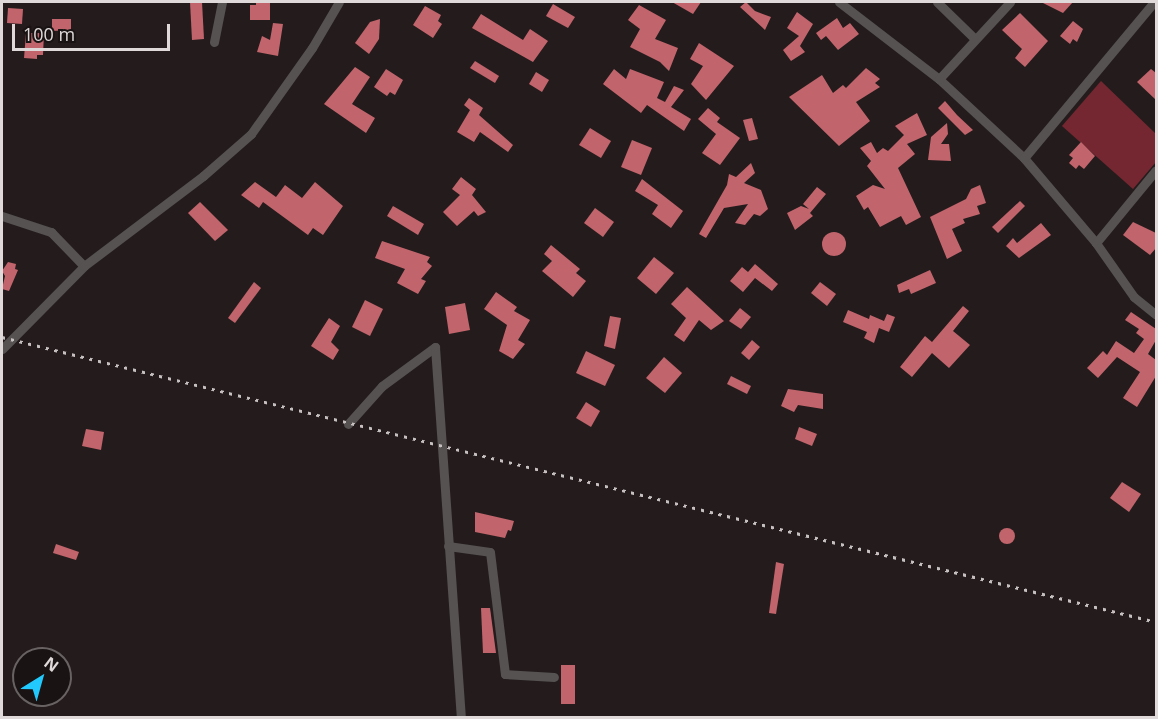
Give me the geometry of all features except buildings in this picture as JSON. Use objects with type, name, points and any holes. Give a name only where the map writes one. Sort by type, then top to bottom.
[{"type":"street","points":[[214,42],[222,2]]},
{"type":"street","points":[[2,349],[84,266],[250,134],[312,48],[339,2]]},
{"type":"street","points":[[839,2],[939,79],[1024,158],[1096,243],[1134,297],[1156,315]]},
{"type":"street","points":[[937,2],[975,39]]},
{"type":"street","points":[[939,79],[1010,2]]},
{"type":"street","points":[[1024,158],[1154,2]]},
{"type":"street","points":[[1096,243],[1156,170]]},
{"type":"street","points":[[2,216],[51,232],[84,266]]},
{"type":"street","points":[[348,424],[382,386],[435,347],[461,717]]},
{"type":"street","points":[[448,546],[490,552],[506,686]]},
{"type":"street","points":[[505,674],[554,677]]},
{"type":"shaded area","points":[[1101,81],[1156,134],[1156,162],[1133,189],[1062,126]]},
{"type":"railway","points":[[2,337],[1156,622]]}]
